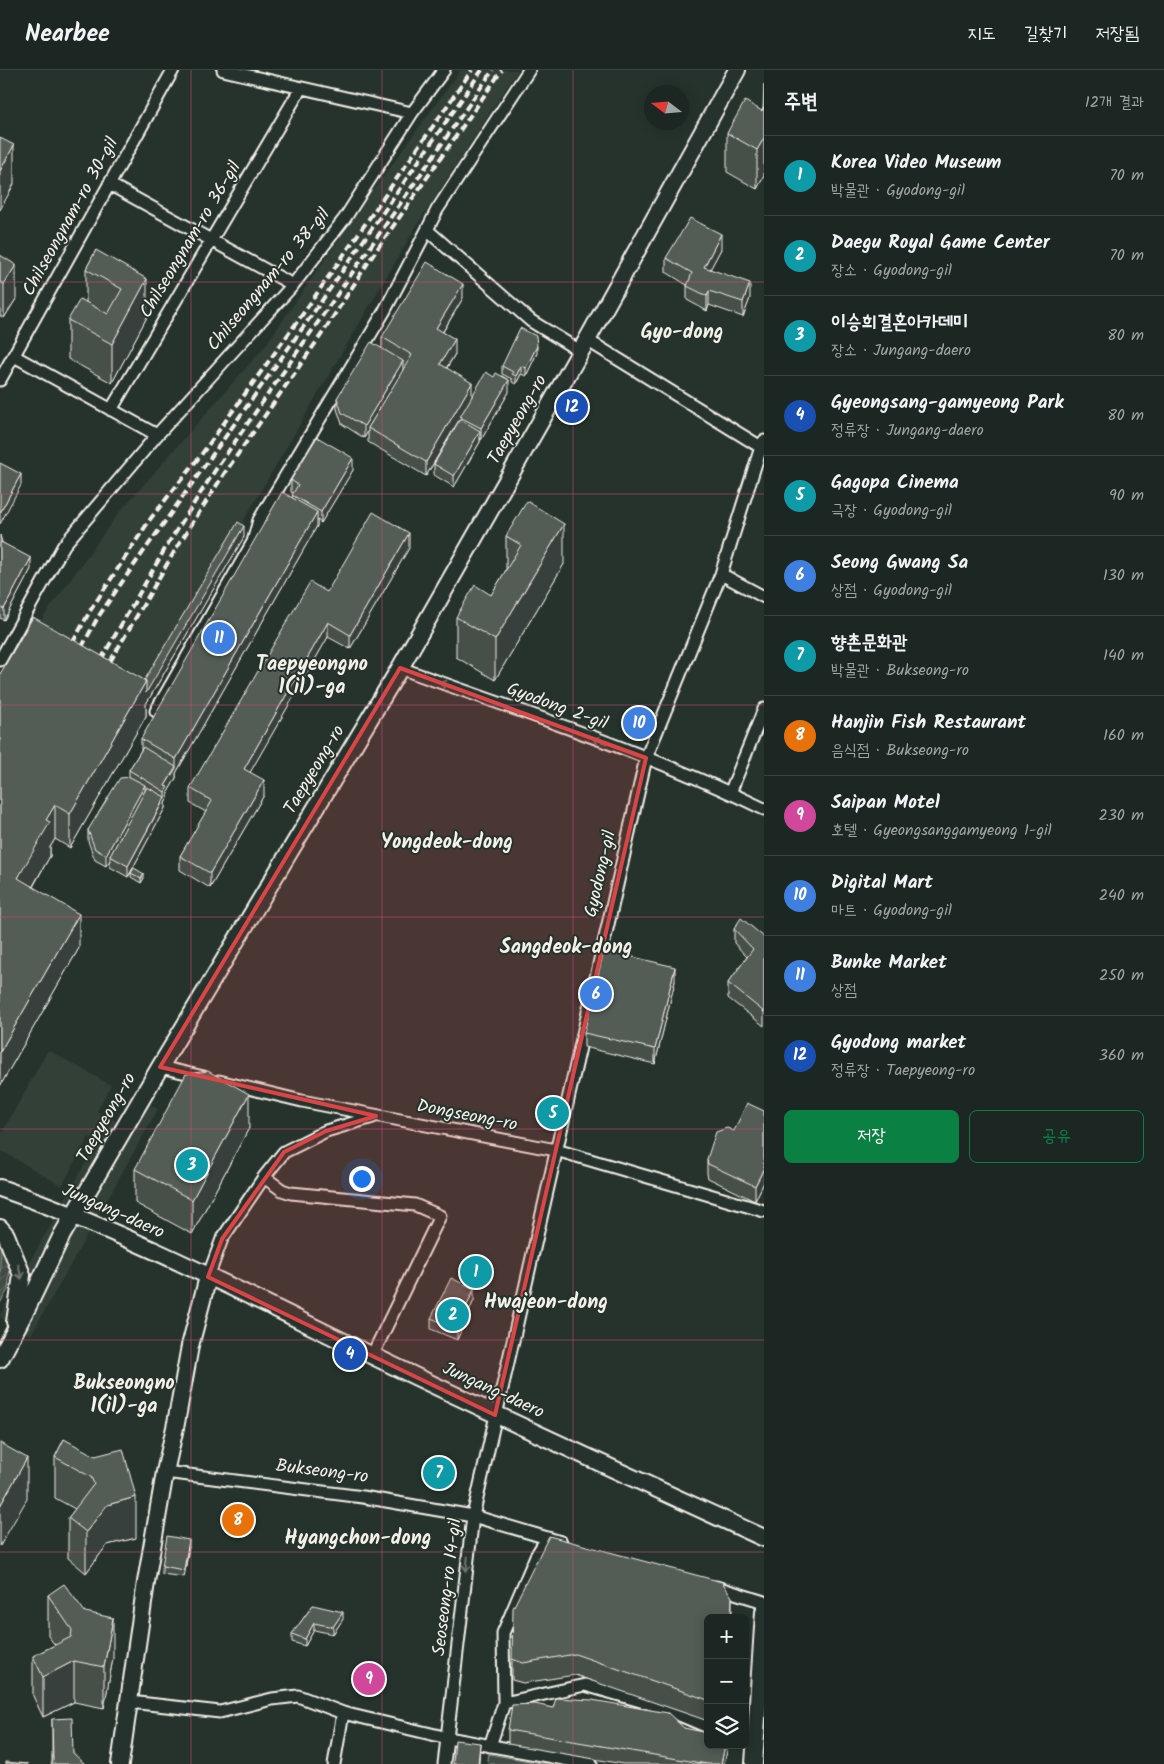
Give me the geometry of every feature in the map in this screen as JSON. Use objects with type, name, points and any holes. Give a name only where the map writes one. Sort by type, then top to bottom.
[{"type":"main road","name":"Taepyeong-ro","points":[[0,1359],[62,1235],[160,1067],[400,668],[584,346],[737,70]]},
{"type":"main road","name":"Jungang-daero","points":[[0,1188],[74,1215],[208,1276],[496,1415],[764,1538]]},
{"type":"main road","points":[[0,1228],[6,1236],[22,1275],[13,1334]]},
{"type":"main road","points":[[120,1764],[146,1582],[165,1472],[190,1346],[208,1276]]},
{"type":"main road","points":[[754,1764],[750,1736],[764,1612]]},
{"type":"street","name":"Chilseongnam-ro 30-gil","points":[[0,380],[173,70]]},
{"type":"street","points":[[223,70],[412,113]]},
{"type":"street","name":"Chilseongnam-ro 38-gil","points":[[0,660],[64,545],[157,435],[293,285],[345,218],[412,113],[444,70]]},
{"type":"street","points":[[156,711],[253,542],[259,520],[384,312],[437,210],[529,70]]},
{"type":"street","name":"Chilseongnam-ro 36-gil","points":[[111,410],[300,88]]},
{"type":"street","points":[[110,184],[293,285]]},
{"type":"street","points":[[427,230],[531,321],[584,346],[763,446]]},
{"type":"street","points":[[14,356],[157,435]]},
{"type":"street","name":"Gyodong-gil","points":[[496,1415],[646,758],[721,574],[763,446]]},
{"type":"street","points":[[721,574],[764,597]]},
{"type":"street","name":"Gyodong 2-gil","points":[[400,668],[646,758],[764,809]]},
{"type":"street","points":[[730,793],[764,709]]},
{"type":"street","name":"Dongseong-ro","points":[[160,1067],[302,1101],[556,1150],[764,1211]]},
{"type":"street","points":[[208,1276],[222,1239],[264,1177],[284,1152],[326,1131],[376,1116]]},
{"type":"street","points":[[264,1177],[282,1190],[291,1193],[415,1205],[440,1216],[372,1356]]},
{"type":"street","name":"Seoseong-ro 14-gil","points":[[444,1764],[473,1516],[496,1415]]},
{"type":"street","name":"Bukseong-ro","points":[[165,1472],[363,1498],[473,1516],[576,1546]]},
{"type":"street","points":[[490,1746],[504,1703],[503,1633],[536,1556],[547,1538]]},
{"type":"street","points":[[708,1585],[764,1602]]},
{"type":"street","points":[[504,1703],[585,1685],[658,1706],[704,1725]]},
{"type":"street","points":[[130,1702],[220,1712],[298,1696],[344,1713],[448,1738],[591,1764]]},
{"type":"street","points":[[334,1764],[344,1713]]},
{"type":"highlighted area","points":[[400,668],[646,758],[495,1415],[208,1277],[222,1239],[284,1152],[326,1131],[376,1116],[160,1067]]},
{"type":"shaded area","points":[[461,70],[518,70],[414,230],[0,936],[29,637],[117,515],[265,346],[366,200]]},
{"type":"shaded area","points":[[48,1050],[111,1085],[97,1111],[119,1123],[135,1095],[158,1109],[31,1335],[0,1317],[0,1315],[97,1142],[89,1137],[62,1186],[0,1150],[0,1136]]},
{"type":"shaded area","points":[[0,1239],[11,1260],[8,1290],[0,1303]]},
{"type":"shaded area","points":[[489,1754],[546,1764],[487,1764]]},
{"type":"building","points":[[745,101],[762,111],[764,107],[764,138],[757,150],[727,133]]},
{"type":"building","points":[[0,138],[14,145],[0,171]]},
{"type":"building","points":[[690,218],[721,234],[704,267],[750,283],[743,302],[709,291],[707,296],[687,286],[692,273],[666,258]]},
{"type":"building","points":[[96,250],[147,279],[112,344],[68,320],[80,299],[108,314],[122,289],[86,269]]},
{"type":"building","points":[[0,255],[16,265],[4,284],[0,282]]},
{"type":"building","points":[[427,262],[463,284],[436,328],[455,339],[440,364],[472,383],[426,462],[368,428],[412,355],[382,337]]},
{"type":"building","points":[[520,328],[536,336],[537,346],[526,368],[521,366],[516,376],[512,374],[513,372],[502,366]]},
{"type":"building","points":[[371,342],[403,361],[364,426],[342,413],[337,398]]},
{"type":"building","points":[[486,372],[494,377],[496,373],[509,380],[481,428],[460,417]]},
{"type":"building","points":[[460,419],[480,431],[454,476],[434,464]]},
{"type":"building","points":[[317,437],[353,458],[321,512],[292,495],[298,485],[291,480]]},
{"type":"building","points":[[0,463],[21,474],[0,513]]},
{"type":"building","points":[[282,492],[317,512],[176,759],[141,739]]},
{"type":"building","points":[[527,501],[564,524],[495,640],[456,617],[475,585],[491,595],[521,545],[506,536]]},
{"type":"building","points":[[373,512],[409,533],[350,635],[328,622],[244,769],[264,780],[210,873],[180,856],[212,801],[190,788],[310,582],[327,592]]},
{"type":"building","points":[[238,522],[244,526],[146,693],[146,681],[144,681]]},
{"type":"building","points":[[1,542],[31,558],[4,609],[0,607]]},
{"type":"building","points":[[33,617],[146,681],[70,814],[55,805],[46,820],[50,822],[18,878],[79,914],[0,1052],[0,674]]},
{"type":"building","points":[[143,747],[176,767],[165,786],[168,787],[165,792],[129,770]]},
{"type":"building","points":[[130,777],[145,785],[106,855],[95,849],[88,830],[120,778]]},
{"type":"building","points":[[147,787],[165,797],[128,866],[110,856]]},
{"type":"building","points":[[134,868],[144,874],[141,879],[131,873]]},
{"type":"building","points":[[741,918],[764,937],[764,1012],[728,983],[753,949],[734,929]]},
{"type":"building","points":[[604,950],[675,967],[655,1049],[584,1033]]},
{"type":"building","points":[[208,1071],[249,1094],[192,1200],[135,1169],[186,1074]]},
{"type":"building","points":[[747,1103],[764,1111],[764,1168],[755,1186],[708,1164],[707,1159],[716,1132],[727,1128],[734,1131]]},
{"type":"building","points":[[451,1278],[474,1289],[457,1329],[431,1318]]},
{"type":"building","points":[[64,1439],[95,1456],[123,1449],[136,1497],[107,1505],[86,1532],[68,1518],[94,1484],[91,1477],[55,1457]]},
{"type":"building","points":[[0,1443],[27,1458],[0,1506]]},
{"type":"building","points":[[167,1536],[189,1540],[184,1570],[162,1566]]},
{"type":"building","points":[[549,1536],[722,1582],[732,1597],[731,1614],[704,1614],[704,1699],[575,1654],[523,1663],[512,1659],[513,1608]]},
{"type":"building","points":[[64,1584],[85,1612],[113,1618],[104,1667],[74,1661],[43,1677],[33,1656],[71,1637],[72,1630],[48,1595]]},
{"type":"building","points":[[313,1605],[343,1612],[333,1627],[314,1623],[305,1639],[292,1634]]},
{"type":"building","points":[[556,1698],[592,1700],[668,1713],[684,1728],[704,1732],[704,1749],[724,1749],[721,1764],[707,1764],[508,1730],[512,1705],[535,1704],[553,1708]]},
{"type":"building","points":[[72,1718],[73,1753],[85,1764],[51,1764],[53,1761],[52,1719]]},
{"type":"building","points":[[455,1740],[480,1743],[478,1764],[453,1764]]},
{"type":"building","points":[[6,1762],[28,1764],[6,1764]]},
{"type":"railway","points":[[67,653],[90,611],[151,518],[201,455],[302,315],[472,70]]},
{"type":"railway","points":[[76,658],[98,617],[482,70]]},
{"type":"railway","points":[[95,670],[169,542],[216,469],[493,70]]},
{"type":"railway","points":[[104,672],[177,547],[224,474],[502,70]]},
{"type":"place","name":"Gyodong market","points":[[572,407]]},
{"type":"place","name":"Bunke Market","points":[[219,638]]},
{"type":"place","name":"Digital Mart","points":[[639,723]]},
{"type":"place","name":"Seong Gwang Sa","points":[[596,994]]},
{"type":"place","name":"Gagopa Cinema","points":[[553,1113]]},
{"type":"place","name":"이승희결혼아카데미","points":[[192,1165]]},
{"type":"place","name":"Korea Video Museum","points":[[476,1272]]},
{"type":"place","name":"Daegu Royal Game Center","points":[[453,1315]]},
{"type":"place","name":"Gyeongsang-gamyeong Park","points":[[350,1354]]},
{"type":"place","name":"향촌문화관","points":[[439,1473]]},
{"type":"place","name":"Hanjin Fish Restaurant","points":[[238,1520]]},
{"type":"place","name":"Saipan Motel","points":[[369,1679]]},
{"type":"district","name":"Gyo-dong","points":[[682,333]]},
{"type":"district","name":"Taepyeongno 1(il)-ga","points":[[312,676]]},
{"type":"district","name":"Yongdeok-dong","points":[[447,843]]},
{"type":"district","name":"Sangdeok-dong","points":[[566,948]]},
{"type":"district","name":"Hwajeon-dong","points":[[546,1303]]},
{"type":"district","name":"Bukseongno 1(il)-ga","points":[[124,1396]]},
{"type":"district","name":"Hyangchon-dong","points":[[358,1539]]}]
